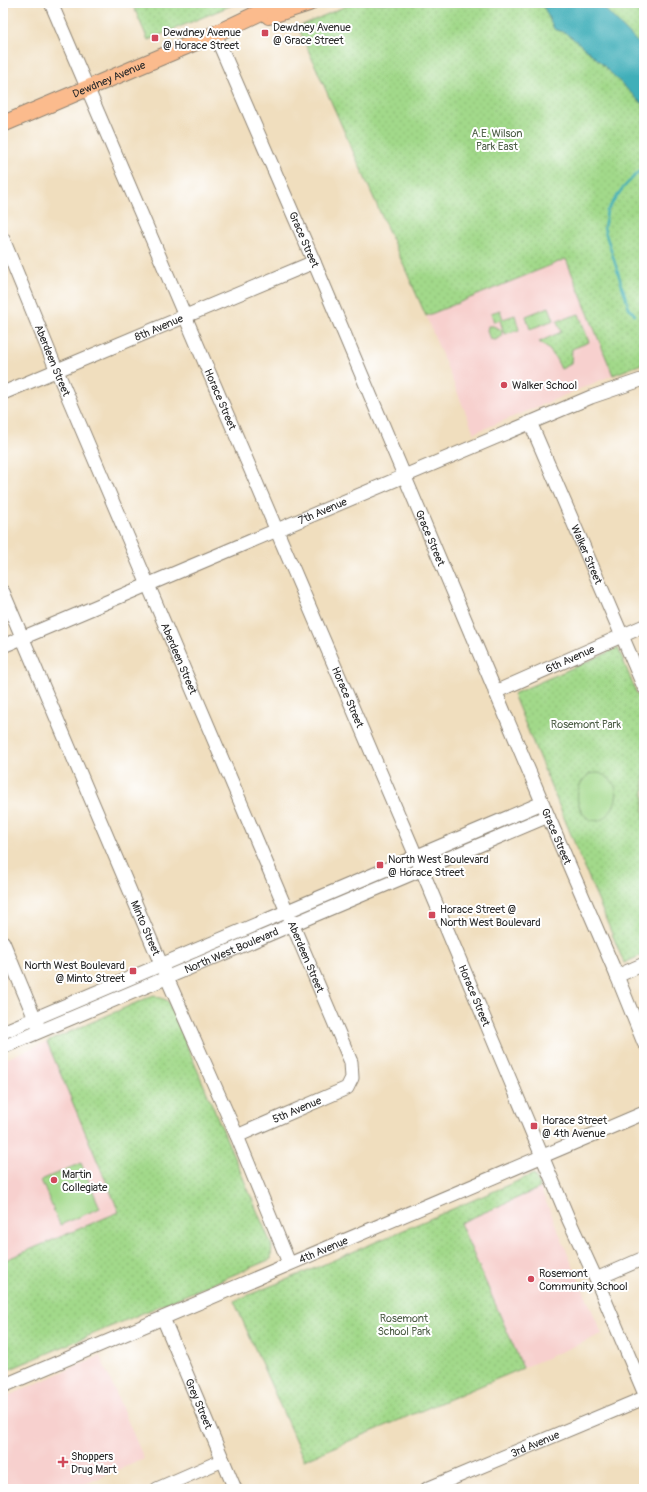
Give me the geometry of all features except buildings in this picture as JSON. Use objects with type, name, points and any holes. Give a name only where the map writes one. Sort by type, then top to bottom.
[{"type":"main road","name":"Dewdney Avenue","points":[[3,124],[215,34],[280,3]]},
{"type":"main road","name":"Dewdney Avenue","points":[[215,34],[309,3]]},
{"type":"street","name":"Horace Street","points":[[51,3],[422,870],[568,1218],[596,1279],[644,1392]]},
{"type":"street","name":"Grace Street","points":[[215,34],[405,476],[644,1043]]},
{"type":"street","name":"Aberdeen Street","points":[[3,239],[57,371],[351,1062],[352,1078]]},
{"type":"street","name":"8th Avenue","points":[[3,393],[314,262]]},
{"type":"street","name":"7th Avenue","points":[[3,646],[530,422],[591,397],[644,379]]},
{"type":"street","name":"Walker Street","points":[[530,422],[644,687]]},
{"type":"street","name":"Minto Street","points":[[3,592],[161,965],[237,1136],[289,1263]]},
{"type":"street","name":"6th Avenue","points":[[496,692],[644,626]]},
{"type":"street","name":"North West Boulevard","points":[[3,1032],[542,803]]},
{"type":"street","name":"North West Boulevard","points":[[3,1047],[548,816]]},
{"type":"street","points":[[3,942],[40,1031]]},
{"type":"street","points":[[617,976],[644,964]]},
{"type":"street","name":"5th Avenue","points":[[237,1136],[347,1088],[352,1078]]},
{"type":"street","name":"4th Avenue","points":[[3,1386],[644,1113]]},
{"type":"street","points":[[596,1279],[644,1258]]},
{"type":"street","name":"Grey Street","points":[[163,1318],[235,1489]]},
{"type":"street","name":"3rd Avenue","points":[[427,1489],[644,1398]]},
{"type":"street","points":[[157,1489],[223,1460]]},
{"type":"shaded area","points":[[566,259],[613,375],[474,433],[426,316]]},
{"type":"shaded area","name":"Martin Collegiate","points":[[47,1042],[119,1212],[3,1261],[3,1060]]},
{"type":"shaded area","name":"Rosemont Community School","points":[[540,1188],[602,1334],[523,1368],[459,1223]]},
{"type":"shaded area","points":[[100,1356],[144,1459],[73,1489],[3,1489],[3,1398]]},
{"type":"green space","points":[[132,3],[237,3],[148,40]]},
{"type":"green space","name":"A.E. Wilson Park East","points":[[353,3],[644,3],[644,363],[613,375],[566,259],[426,316],[298,27]]},
{"type":"green space","points":[[549,307],[554,320],[530,329],[526,316]]},
{"type":"green space","points":[[500,310],[503,319],[515,315],[519,330],[504,334],[500,320],[494,322],[491,313]]},
{"type":"green space","points":[[579,314],[589,342],[572,349],[571,364],[561,369],[557,360],[547,348],[539,342],[561,332],[557,321]]},
{"type":"green space","points":[[488,326],[493,326],[502,330],[501,337],[495,340],[490,339],[487,331]]},
{"type":"green space","name":"Rosemont Park","points":[[618,648],[644,711],[644,954],[624,963],[513,694]]},
{"type":"green space","points":[[599,773],[613,782],[616,796],[613,807],[607,816],[600,820],[593,820],[586,817],[581,811],[578,803],[578,794],[580,785],[586,777],[590,774]]},
{"type":"green space","points":[[154,995],[168,1001],[272,1246],[271,1259],[3,1372],[3,1261],[119,1212],[47,1042]]},
{"type":"green space","points":[[81,1163],[100,1208],[60,1225],[41,1180]]},
{"type":"green space","name":"Rosemont School Park","points":[[534,1174],[540,1188],[460,1223],[523,1368],[304,1460],[234,1301],[313,1269]]},
{"type":"water","points":[[542,3],[599,3],[644,49],[644,104],[640,102],[595,57],[576,41],[566,33],[554,29]]},
{"type":"waterway","points":[[635,315],[629,308],[604,228],[607,211],[622,189],[644,166]]},
{"type":"place","name":"Dewdney Avenue @ Grace Street","points":[[265,33]]},
{"type":"place","name":"Dewdney Avenue @ Horace Street","points":[[155,38]]},
{"type":"place","name":"Walker School","points":[[504,385]]},
{"type":"place","name":"North West Boulevard @ Horace Street","points":[[380,865]]},
{"type":"place","name":"Horace Street @ North West Boulevard","points":[[432,915]]},
{"type":"place","name":"North West Boulevard @ Minto Street","points":[[133,971]]},
{"type":"place","name":"Horace Street @ 4th Avenue","points":[[534,1126]]},
{"type":"place","name":"Martin Collegiate","points":[[54,1180]]},
{"type":"place","name":"Rosemont Community School","points":[[531,1279]]},
{"type":"place","name":"Shoppers Drug Mart","points":[[63,1462]]}]
